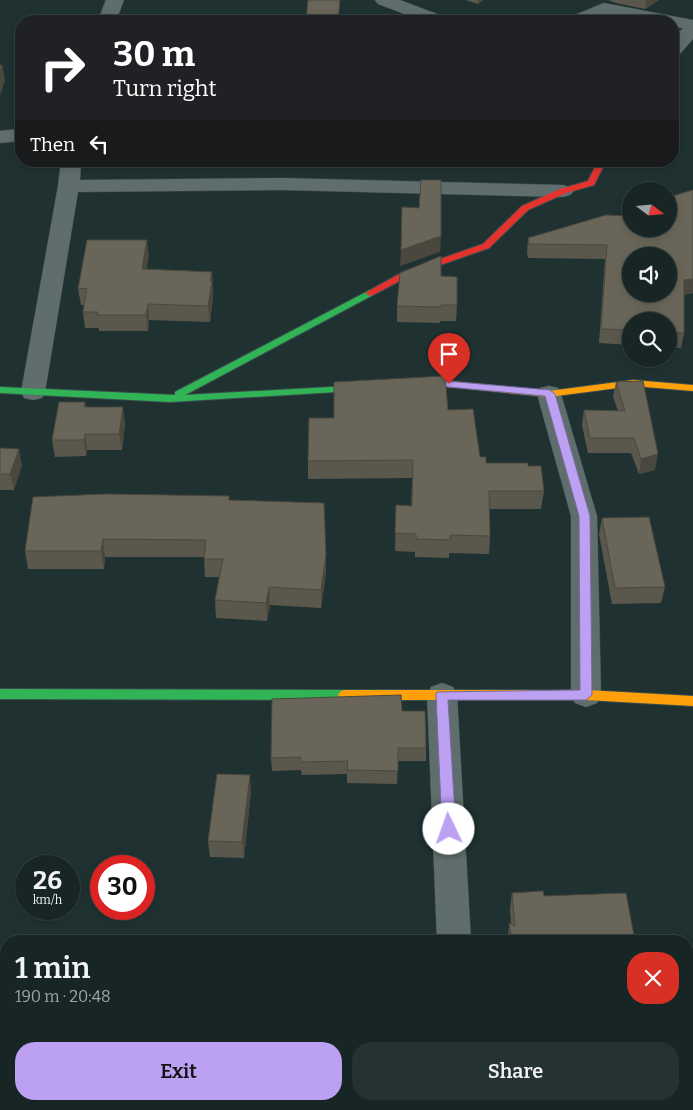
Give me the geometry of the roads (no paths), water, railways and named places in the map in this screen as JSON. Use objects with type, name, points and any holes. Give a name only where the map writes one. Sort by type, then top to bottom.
[{"type":"street","points":[[109,15],[115,0]]},
{"type":"street","points":[[384,0],[423,15]]},
{"type":"street","points":[[589,15],[604,8],[637,15]]},
{"type":"street","points":[[679,24],[693,27],[679,43]]},
{"type":"street","points":[[0,137],[15,136]]},
{"type":"street","points":[[34,392],[69,186],[71,167]]},
{"type":"street","points":[[170,399],[406,274],[486,246],[525,208],[563,192],[591,183],[599,167]]},
{"type":"street","points":[[69,186],[282,184],[563,192]]},
{"type":"street","points":[[0,390],[170,399],[449,384],[550,394],[633,383],[693,388]]},
{"type":"street","points":[[550,394],[584,516],[586,695]]},
{"type":"street","points":[[0,694],[586,695],[693,701]]},
{"type":"street","points":[[442,695],[454,935]]}]
